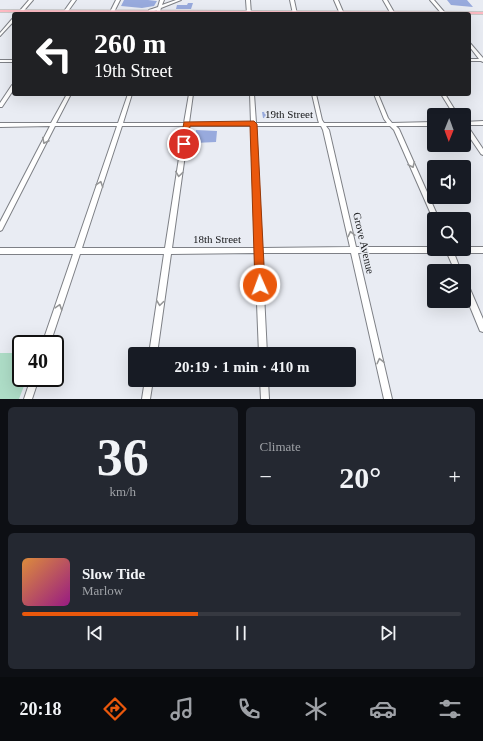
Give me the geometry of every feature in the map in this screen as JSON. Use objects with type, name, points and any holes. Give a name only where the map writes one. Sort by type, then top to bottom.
[{"type":"main road","points":[[463,12],[483,11]]},
{"type":"main road","points":[[149,12],[180,12]]},
{"type":"main road","points":[[0,13],[12,13]]},
{"type":"street","points":[[21,12],[31,0]]},
{"type":"street","points":[[66,12],[74,0]]},
{"type":"street","points":[[112,12],[118,0]]},
{"type":"street","points":[[158,11],[162,0]]},
{"type":"street","points":[[158,11],[179,0]]},
{"type":"street","points":[[248,0],[249,12]]},
{"type":"street","points":[[336,0],[342,12]]},
{"type":"street","points":[[385,0],[392,12]]},
{"type":"street","points":[[432,0],[442,12]]},
{"type":"street","points":[[292,1],[295,12]]},
{"type":"street","points":[[0,35],[12,21]]},
{"type":"street","points":[[471,46],[483,60]]},
{"type":"street","points":[[471,60],[483,60]]},
{"type":"street","points":[[0,61],[12,61]]},
{"type":"street","points":[[0,106],[12,89]]},
{"type":"street","points":[[0,228],[68,96]]},
{"type":"street","points":[[49,335],[129,96]]},
{"type":"street","points":[[154,347],[191,96]]},
{"type":"street","points":[[252,96],[263,347]]},
{"type":"street","name":"Grove Avenue","points":[[315,96],[326,130],[388,399]]},
{"type":"street","points":[[377,96],[386,119],[396,129],[433,212]]},
{"type":"street","points":[[444,96],[452,108]]},
{"type":"street","name":"19th Street","points":[[0,125],[427,124]]},
{"type":"street","points":[[471,124],[483,124]]},
{"type":"street","points":[[471,135],[483,153]]},
{"type":"street","name":"18th Street","points":[[0,251],[427,249]]},
{"type":"street","name":"18th Street","points":[[471,250],[483,250]]},
{"type":"street","points":[[471,300],[483,328]]},
{"type":"street","points":[[28,399],[32,387]]},
{"type":"street","points":[[146,399],[148,387]]},
{"type":"street","points":[[264,387],[264,399]]},
{"type":"green space","points":[[0,353],[12,353],[12,387],[24,387],[19,399],[0,399]]},
{"type":"building","points":[[124,0],[157,1],[154,6],[142,8],[121,6]]},
{"type":"building","points":[[447,0],[467,0],[473,7],[451,5]]},
{"type":"building","points":[[188,3],[193,3],[191,9],[176,9],[177,5],[187,5]]},
{"type":"building","points":[[283,111],[284,120],[263,118],[262,112]]},
{"type":"building","points":[[196,130],[217,131],[216,142],[194,143]]},
{"type":"route","points":[[184,144],[187,124],[254,124],[260,285]]}]
